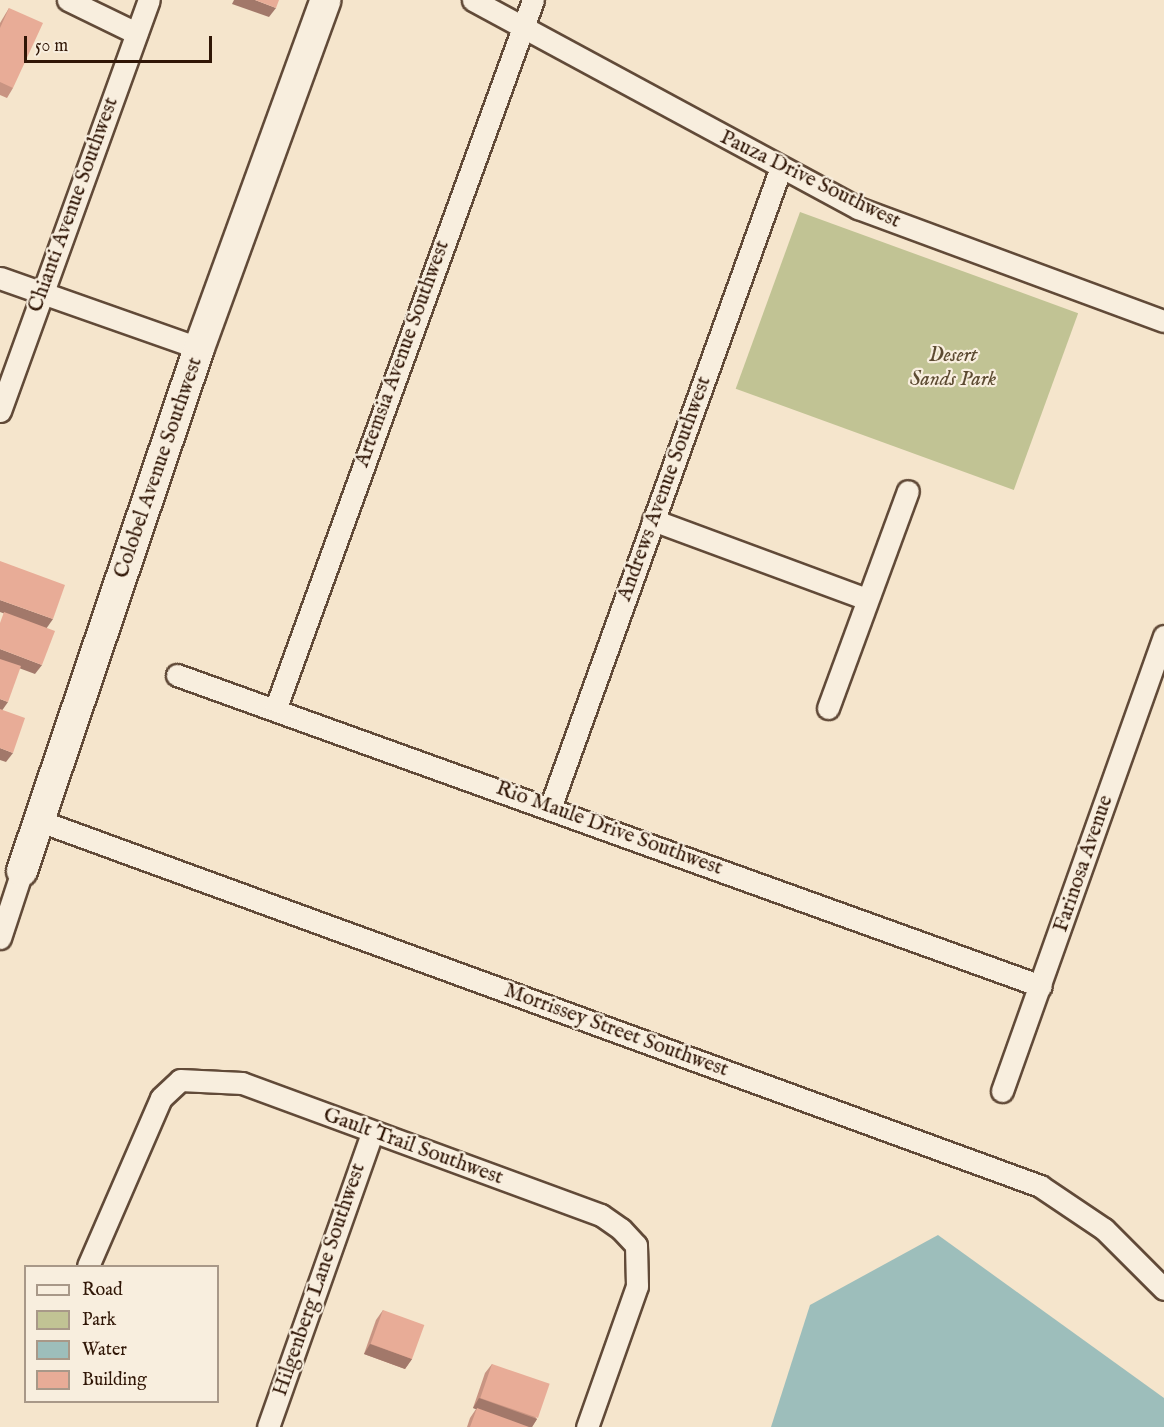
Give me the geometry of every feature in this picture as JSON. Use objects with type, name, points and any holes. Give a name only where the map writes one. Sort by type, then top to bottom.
[{"type":"street","points":[[68,0],[136,33]]},
{"type":"street","name":"Chianti Avenue Southwest","points":[[0,411],[149,0]]},
{"type":"street","name":"Colobel Avenue Southwest","points":[[0,938],[199,348],[326,0]]},
{"type":"street","name":"Pauza Drive Southwest","points":[[473,0],[780,170],[869,213],[1164,321]]},
{"type":"street","name":"Artemsia Avenue Southwest","points":[[275,710],[521,26],[533,0]]},
{"type":"street","name":"Andrews Avenue Southwest","points":[[550,808],[780,170]]},
{"type":"street","points":[[0,278],[199,348]]},
{"type":"street","points":[[828,708],[908,491]]},
{"type":"street","points":[[653,520],[867,599]]},
{"type":"street","name":"Farinosa Avenue","points":[[1002,1090],[1164,636]]},
{"type":"street","name":"Rio Maule Drive Southwest","points":[[177,675],[1041,986]]},
{"type":"street","name":"Morrissey Street Southwest","points":[[40,821],[1040,1186],[1104,1229],[1164,1289]]},
{"type":"street","name":"Gault Trail Southwest","points":[[88,1265],[148,1120],[180,1080],[242,1083],[372,1133],[601,1215],[636,1245],[637,1286],[587,1427]]},
{"type":"street","name":"Hilgenberg Lane Southwest","points":[[268,1427],[372,1133]]},
{"type":"green space","name":"Desert Sands Park","points":[[800,212],[1078,313],[1014,490],[736,389]]},
{"type":"water","points":[[938,1235],[1164,1398],[1164,1427],[771,1427],[810,1305]]},
{"type":"building","points":[[255,0],[279,0],[276,8]]},
{"type":"building","points":[[9,8],[43,23],[13,88],[0,82],[0,28]]},
{"type":"building","points":[[0,561],[65,585],[53,619],[0,600]]},
{"type":"building","points":[[4,612],[55,631],[42,665],[0,649],[0,623]]},
{"type":"building","points":[[0,659],[21,666],[8,702],[0,699]]},
{"type":"building","points":[[0,709],[25,718],[13,753],[0,748]]},
{"type":"building","points":[[383,1310],[424,1325],[412,1359],[371,1344]]},
{"type":"building","points":[[492,1364],[550,1384],[538,1418],[480,1398]]},
{"type":"building","points":[[477,1408],[529,1427],[470,1427]]}]
